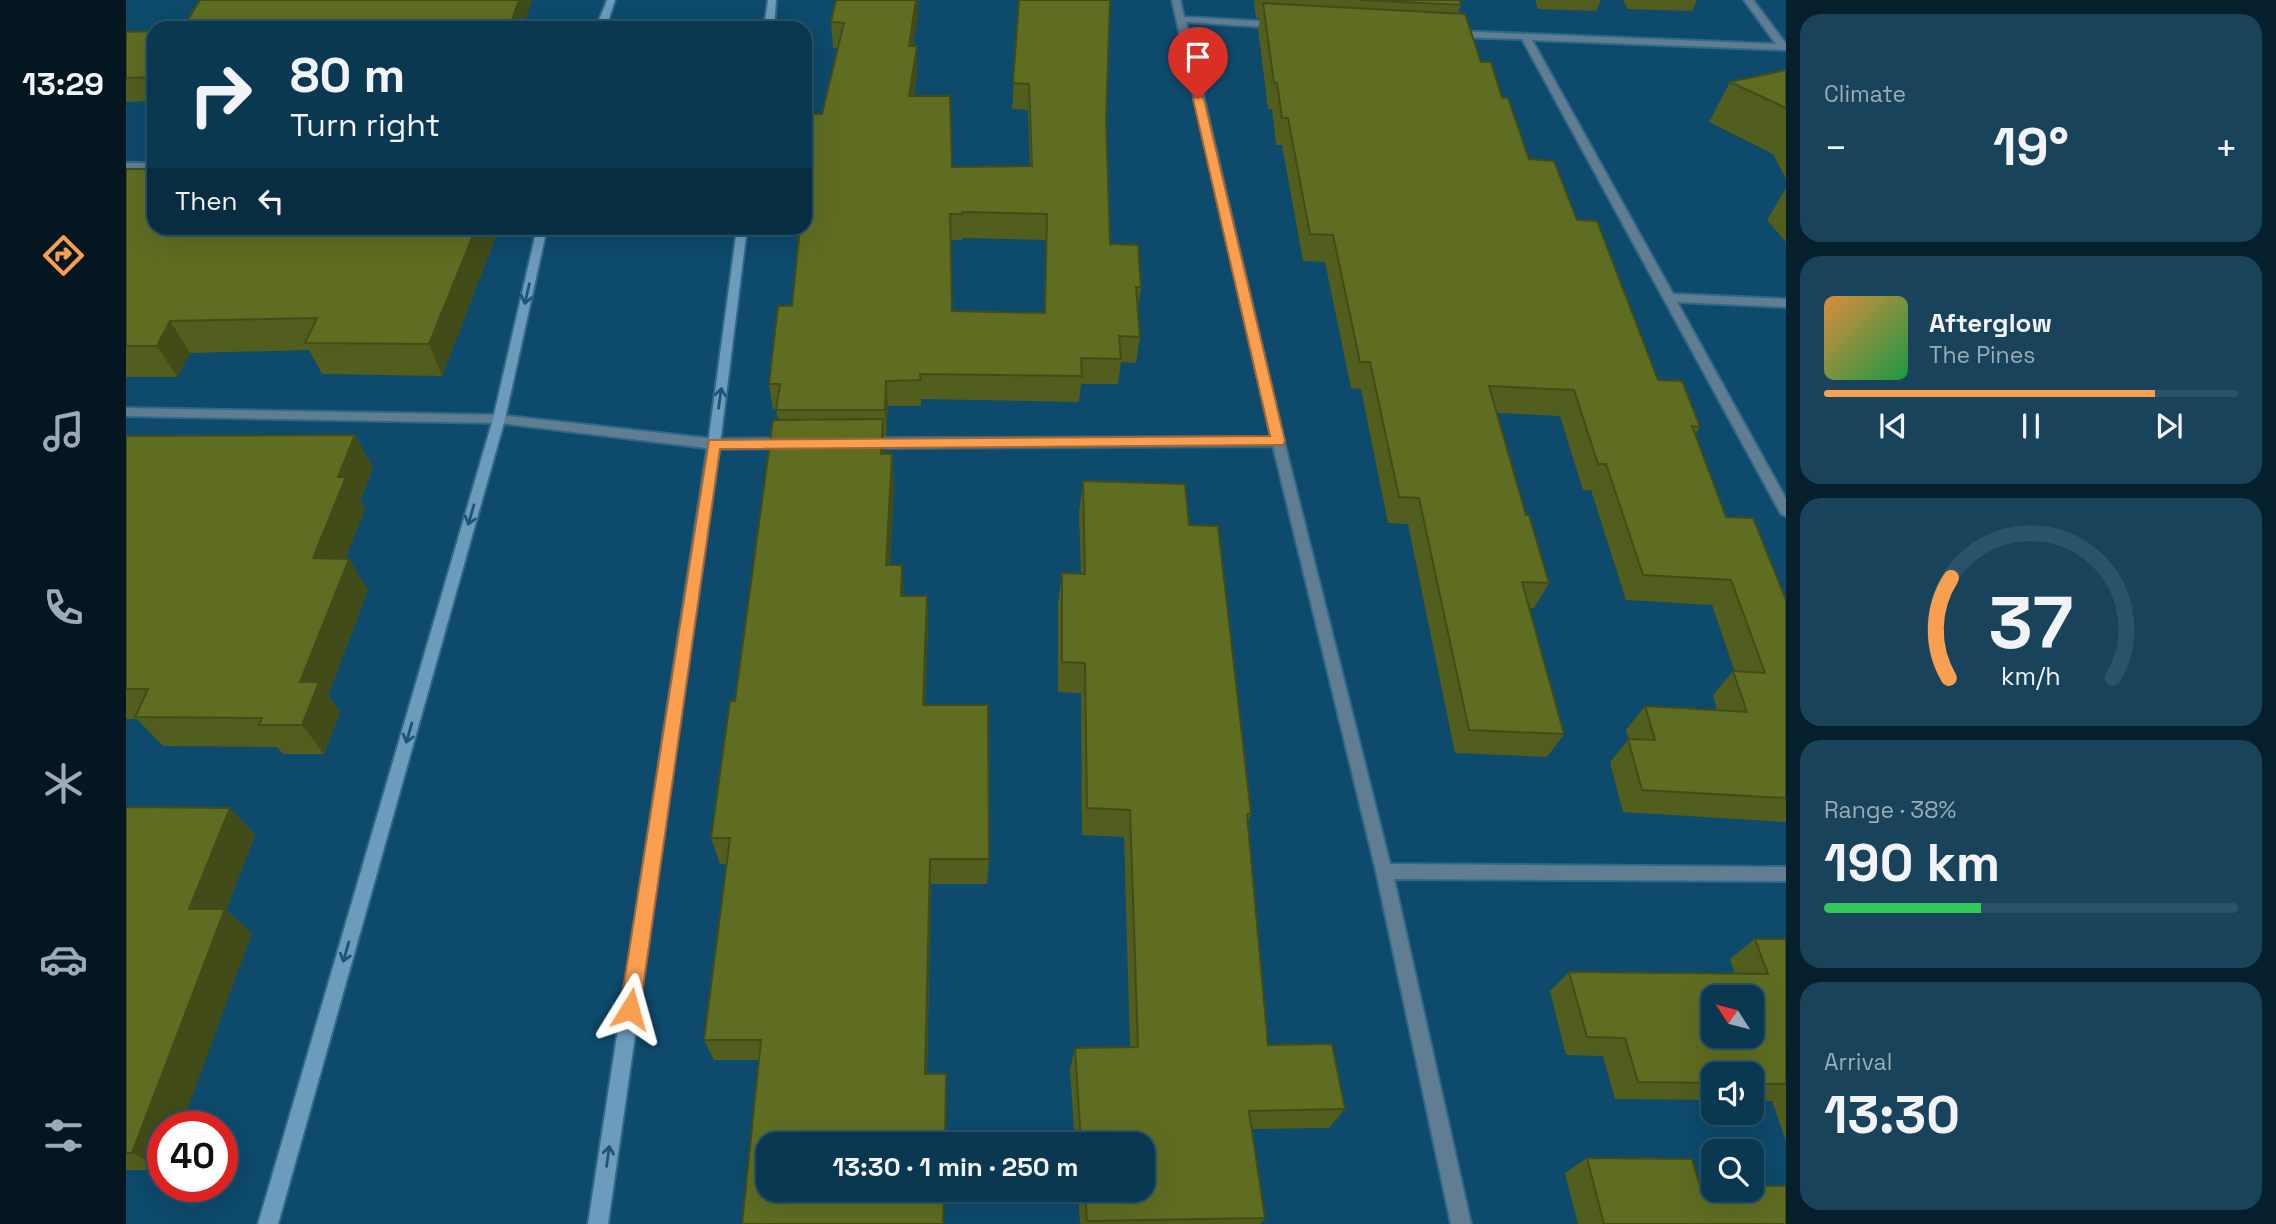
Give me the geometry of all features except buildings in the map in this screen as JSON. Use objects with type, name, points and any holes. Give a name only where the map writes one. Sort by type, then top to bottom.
[{"type":"street","points":[[604,21],[611,0]]},
{"type":"street","points":[[770,21],[772,0]]},
{"type":"street","points":[[1175,0],[1278,441],[1384,872],[1461,1224]]},
{"type":"street","points":[[1748,0],[1784,47]]},
{"type":"street","points":[[1180,19],[1291,25]]},
{"type":"street","points":[[1443,33],[1784,47]]},
{"type":"street","points":[[1527,38],[1786,511]]},
{"type":"street","points":[[126,166],[147,166]]},
{"type":"street","points":[[268,1224],[499,419],[540,235]]},
{"type":"street","points":[[598,1224],[714,444],[741,235]]},
{"type":"street","points":[[1669,298],[1786,303]]},
{"type":"street","points":[[126,412],[499,419],[714,444],[796,443]]},
{"type":"street","points":[[851,443],[1278,441]]},
{"type":"street","points":[[1384,872],[1786,874]]},
{"type":"route","points":[[630,1009],[714,444],[1278,441],[1198,99]]}]
